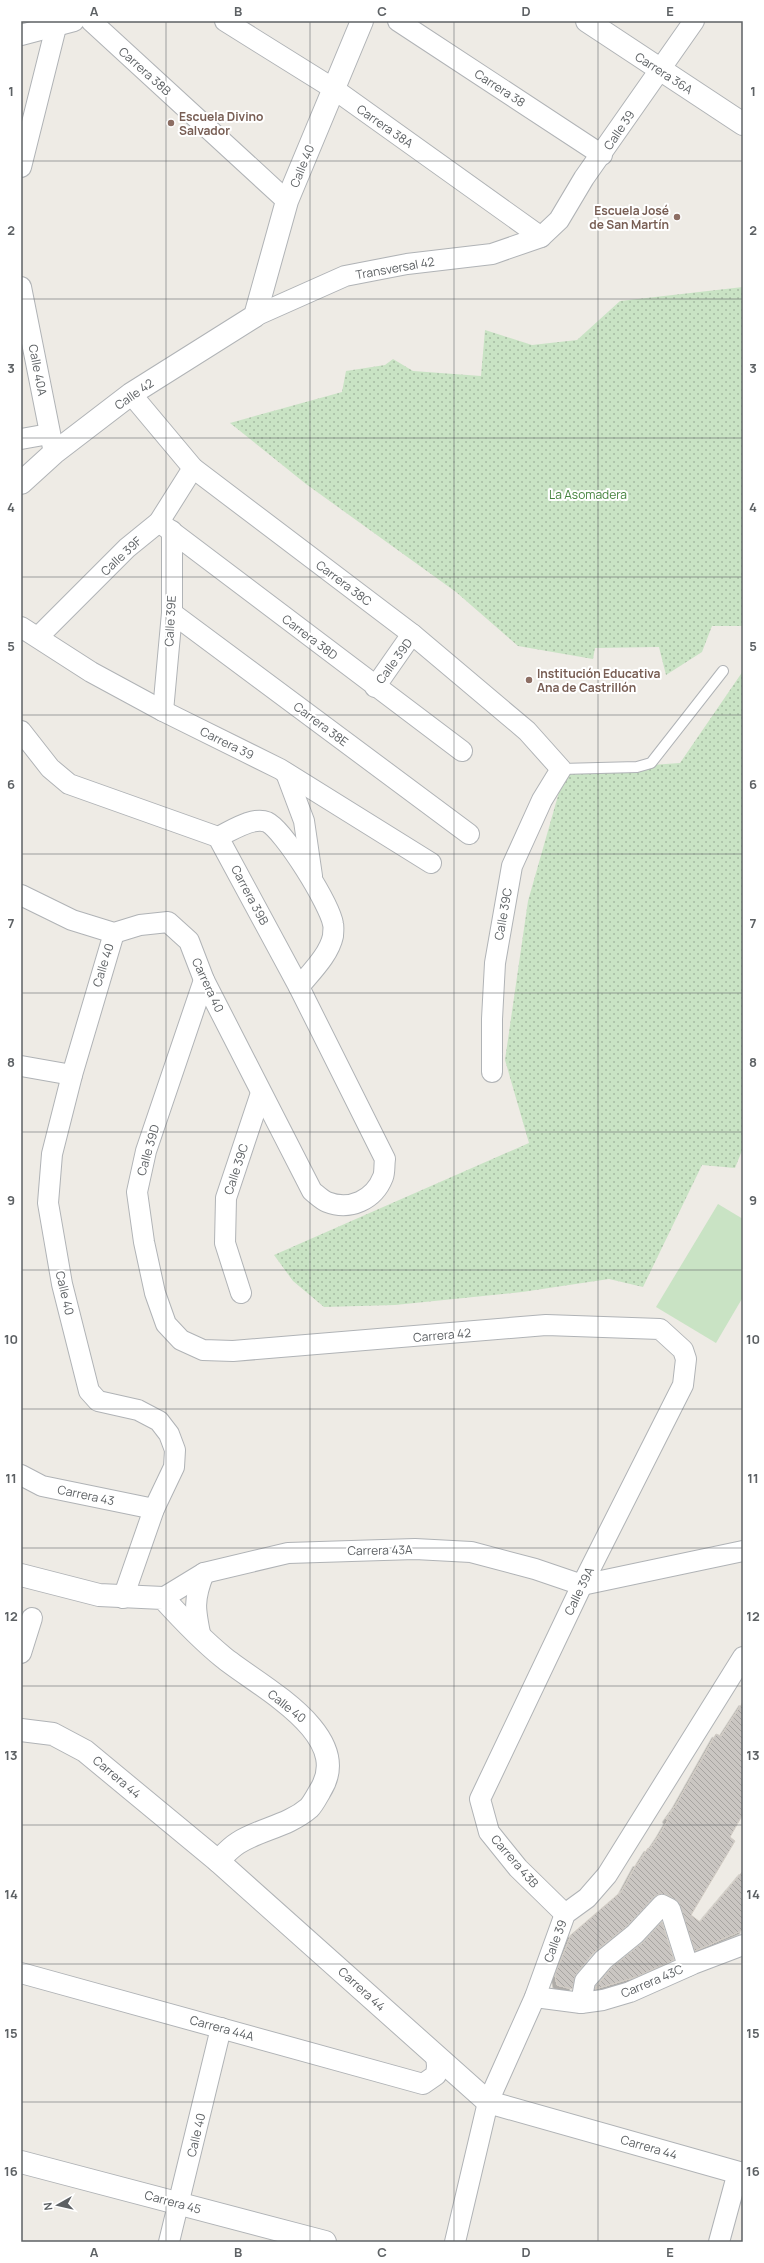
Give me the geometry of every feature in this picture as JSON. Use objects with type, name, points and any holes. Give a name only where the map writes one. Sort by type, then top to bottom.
[{"type":"street","name":"Carrera 38B","points":[[90,21],[287,201]]},
{"type":"street","name":"Carrera 38A","points":[[225,21],[334,89],[541,237]]},
{"type":"street","name":"Calle 40","points":[[255,316],[287,201],[362,21]]},
{"type":"street","name":"Carrera 38","points":[[398,21],[602,155]]},
{"type":"street","name":"Carrera 36A","points":[[587,21],[660,71],[743,124]]},
{"type":"street","name":"Calle 39","points":[[541,237],[559,220],[584,178],[602,155],[694,21]]},
{"type":"street","points":[[23,34],[65,24]]},
{"type":"street","points":[[21,167],[65,24]]},
{"type":"street","name":"Transversal 42","points":[[255,316],[345,276],[406,264],[492,254],[541,237]]},
{"type":"street","name":"Calle 40A","points":[[21,287],[26,336],[52,443]]},
{"type":"street","name":"Calle 42","points":[[21,482],[52,443],[255,316]]},
{"type":"street","name":"Carrera 38C","points":[[131,394],[193,468],[412,634],[527,731],[561,769]]},
{"type":"street","points":[[21,439],[52,443]]},
{"type":"street","name":"Calle 39F","points":[[38,637],[127,548],[165,527],[193,468]]},
{"type":"street","name":"Calle 39E","points":[[163,711],[172,613],[165,527]]},
{"type":"street","name":"Carrera 38D","points":[[165,527],[462,752]]},
{"type":"street","name":"Carrera 38E","points":[[172,613],[470,834]]},
{"type":"street","name":"Carrera 39","points":[[21,627],[91,672],[163,711],[286,773],[431,863]]},
{"type":"street","name":"Calle 39D","points":[[375,687],[412,634]]},
{"type":"street","points":[[21,730],[50,768],[69,784],[218,837],[254,821],[266,822],[278,831],[312,878],[334,924],[328,950],[299,987]]},
{"type":"street","name":"Calle 39C","points":[[492,1072],[492,1019],[495,963],[512,866],[542,800],[561,769]]},
{"type":"street","points":[[286,773],[304,821],[312,878]]},
{"type":"street","name":"Carrera 39B","points":[[218,837],[299,987],[385,1159],[383,1176],[375,1192],[360,1202],[344,1206],[326,1202],[312,1192]]},
{"type":"street","points":[[21,895],[72,920],[114,933]]},
{"type":"street","name":"Carrera 40","points":[[114,933],[140,925],[168,922],[189,941],[204,980],[312,1192]]},
{"type":"street","name":"Calle 40","points":[[114,933],[72,1075],[52,1154],[48,1203],[62,1284],[89,1391],[98,1401],[138,1410],[159,1421],[170,1434],[175,1450],[174,1467],[154,1509],[123,1598]]},
{"type":"street","name":"Calle 39D","points":[[166,1324],[155,1293],[144,1242],[137,1192],[146,1151],[204,980]]},
{"type":"street","points":[[21,1066],[72,1075]]},
{"type":"street","name":"Calle 39C","points":[[241,1293],[225,1243],[226,1198],[261,1093]]},
{"type":"street","name":"Carrera 42","points":[[166,1324],[181,1340],[203,1350],[233,1351],[546,1326],[660,1329],[683,1350],[686,1359],[683,1385]]},
{"type":"street","name":"Calle 39A","points":[[480,1799],[582,1585],[683,1385]]},
{"type":"street","name":"Carrera 43","points":[[21,1475],[42,1486],[154,1509]]},
{"type":"street","name":"Carrera 43A","points":[[163,1598],[204,1573],[288,1553],[415,1549],[470,1552],[529,1567],[582,1585]]},
{"type":"street","points":[[582,1585],[743,1551]]},
{"type":"street","points":[[201,1638],[196,1611],[196,1593],[204,1573]]},
{"type":"street","points":[[21,1575],[99,1595],[123,1598],[163,1598]]},
{"type":"street","name":"Calle 40","points":[[163,1598],[201,1638],[242,1673],[304,1717],[320,1738],[328,1760],[326,1782],[310,1808],[288,1822],[238,1843],[218,1861]]},
{"type":"street","points":[[21,1653],[32,1618]]},
{"type":"street","name":"Calle 39","points":[[455,2242],[488,2102],[535,1997],[565,1914],[587,1898],[608,1875],[743,1657]]},
{"type":"street","name":"Carrera 44","points":[[21,1730],[53,1734],[85,1751],[218,1861],[488,2102],[740,2173]]},
{"type":"street","name":"Carrera 43B","points":[[480,1799],[489,1832],[518,1868],[565,1914]]},
{"type":"street","points":[[581,2003],[585,1981],[603,1960],[635,1934],[662,1905],[670,1909],[688,1966]]},
{"type":"street","name":"Carrera 43C","points":[[535,1997],[581,2003],[630,1992],[688,1966],[743,1945]]},
{"type":"street","name":"Carrera 44A","points":[[21,1973],[423,2084],[436,2075],[438,2066],[436,2055]]},
{"type":"street","name":"Calle 40","points":[[169,2242],[180,2204],[221,2028]]},
{"type":"street","name":"Carrera 45","points":[[21,2162],[325,2242]]},
{"type":"street","points":[[719,2242],[740,2173]]},
{"type":"lane","points":[[561,769],[637,767],[651,763],[723,671]]},
{"type":"green space","name":"La Asomadera","points":[[743,287],[743,626],[712,626],[702,652],[666,675],[659,647],[595,648],[593,659],[518,646],[456,592],[306,484],[230,423],[342,392],[346,371],[385,365],[393,359],[413,371],[481,376],[485,330],[532,345],[577,340],[620,301]]},
{"type":"green space","points":[[743,671],[743,1148],[735,1168],[702,1165],[643,1287],[609,1279],[522,1292],[395,1305],[324,1307],[293,1281],[274,1255],[529,1143],[505,1060],[528,901],[565,771],[680,763]]},
{"type":"green space","points":[[718,1204],[743,1219],[743,1297],[716,1343],[656,1307]]},
{"type":"building","points":[[743,1702],[743,1814],[730,1837],[735,1841],[691,1915],[700,1922],[743,1871],[743,1930],[695,1951],[679,1902],[667,1895],[660,1894],[654,1897],[627,1926],[594,1952],[576,1974],[572,1989],[557,1985],[555,1975],[571,1935],[622,1891],[637,1863],[638,1864],[648,1848],[650,1849],[660,1834],[668,1820],[666,1819],[676,1805],[716,1734],[721,1736]]},
{"type":"building","points":[[662,1922],[674,1960],[636,1977],[595,1989],[611,1968],[642,1943]]},
{"type":"place","name":"Escuela Divino Salvador","points":[[171,123]]},
{"type":"place","name":"Escuela José de San Martín","points":[[677,217]]},
{"type":"place","name":"Institución Educativa Ana de Castrillón","points":[[529,680]]}]
